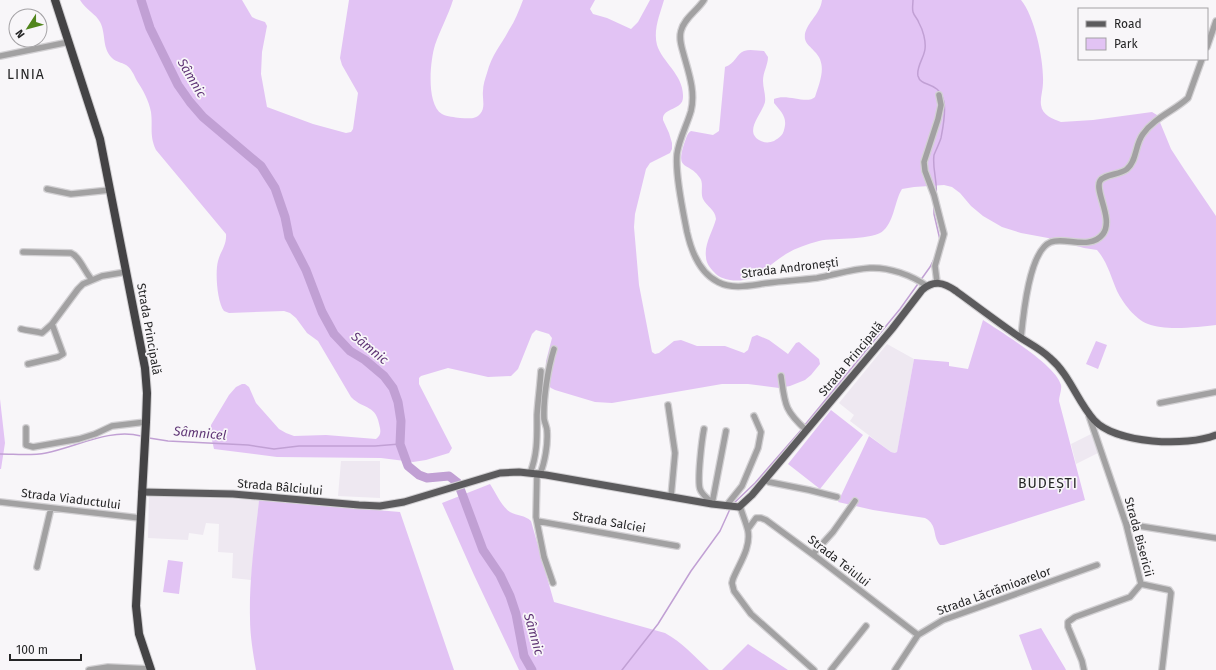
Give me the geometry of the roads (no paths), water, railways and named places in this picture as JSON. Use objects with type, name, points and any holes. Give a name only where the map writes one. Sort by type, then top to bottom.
[{"type":"highway","name":"Strada Principală","points":[[56,0],[100,139],[144,368],[147,393],[136,606],[139,634],[151,670]]},
{"type":"main road","name":"Strada Principală","points":[[738,507],[767,481],[804,428],[892,329],[922,290],[923,283],[937,282]]},
{"type":"main road","points":[[937,282],[948,285],[956,290],[1044,353],[1053,361],[1068,380],[1088,414],[1105,429],[1129,438],[1185,442],[1201,440],[1216,435]]},
{"type":"main road","name":"Strada Bâlciului","points":[[142,492],[233,494],[369,506],[390,505],[500,473],[536,473]]},
{"type":"main road","points":[[536,473],[712,504],[738,507]]},
{"type":"street","name":"Strada Andronești","points":[[704,0],[685,21],[681,31],[681,43],[693,96],[691,112],[677,153],[688,235],[694,254],[703,268],[713,279],[730,286],[744,286],[817,278],[870,268],[889,270],[923,283]]},
{"type":"street","points":[[1208,43],[1216,21]]},
{"type":"street","points":[[0,56],[69,42]]},
{"type":"street","points":[[1021,338],[1026,298],[1033,267],[1040,251],[1050,242],[1090,242],[1103,234],[1106,226],[1100,191],[1100,180],[1128,169],[1132,164],[1142,134],[1154,123],[1188,98],[1202,60]]},
{"type":"street","points":[[937,282],[935,266],[944,234],[934,195],[925,171],[924,162],[938,119],[941,105],[939,95]]},
{"type":"street","points":[[47,189],[71,194],[110,190]]},
{"type":"street","points":[[23,252],[75,254],[83,269],[92,280]]},
{"type":"street","points":[[21,329],[42,333],[52,324],[83,284],[102,276],[126,272]]},
{"type":"street","points":[[28,364],[58,357],[63,354],[52,324]]},
{"type":"street","points":[[536,473],[547,440],[547,429],[544,418],[547,380],[550,361],[554,349]]},
{"type":"street","points":[[541,371],[534,460],[536,473],[537,521],[544,557],[553,583]]},
{"type":"street","points":[[781,376],[782,392],[787,408],[794,419],[804,428]]},
{"type":"street","points":[[1160,403],[1216,392]]},
{"type":"street","points":[[668,406],[675,453],[672,496]]},
{"type":"street","name":"Strada Bisericii","points":[[1084,670],[1082,661],[1068,627],[1068,622],[1075,617],[1130,597],[1141,584],[1126,524],[1088,414]]},
{"type":"street","points":[[727,506],[742,486],[758,448],[761,432],[754,416]]},
{"type":"street","points":[[26,428],[26,445],[33,447],[79,439],[95,434],[112,426],[146,422]]},
{"type":"street","points":[[704,429],[702,437],[700,483],[702,492],[712,504]]},
{"type":"street","points":[[712,504],[726,431]]},
{"type":"street","points":[[767,481],[837,498]]},
{"type":"street","points":[[813,554],[833,532],[855,501]]},
{"type":"street","name":"Strada Viaductului","points":[[0,502],[140,518]]},
{"type":"street","points":[[738,507],[748,529],[748,541],[732,582],[734,591],[751,614],[814,670]]},
{"type":"street","points":[[37,568],[51,508]]},
{"type":"street","name":"Strada Teiului","points":[[748,529],[756,518],[761,518],[813,554],[918,635]]},
{"type":"street","name":"Strada Salciei","points":[[537,521],[677,546]]},
{"type":"street","points":[[1126,524],[1216,538]]},
{"type":"street","name":"Strada Lăcrămioarelor","points":[[895,670],[918,635],[932,626],[947,619],[1097,565]]},
{"type":"street","points":[[1141,584],[1169,590],[1171,593],[1162,670]]},
{"type":"street","points":[[831,670],[866,626]]},
{"type":"street","points":[[89,670],[108,667],[151,670]]},
{"type":"waterway","name":"Sâmnic","points":[[141,0],[150,28],[178,85],[190,102],[203,117],[261,166],[275,188],[285,217],[289,237],[306,270],[322,312],[334,334],[350,351],[365,360],[384,376],[393,388],[398,402],[401,421],[400,444],[408,466],[419,475],[427,478],[449,476],[458,483],[483,550],[500,575],[510,596],[516,614],[524,656],[532,670]]},
{"type":"waterway","points":[[913,0],[913,12],[922,29],[925,43],[925,49],[918,69],[918,76],[920,80],[938,90],[942,95],[945,106],[941,138],[934,155],[936,195]]},
{"type":"waterway","points":[[934,206],[934,214],[940,240]]},
{"type":"waterway","points":[[804,426],[900,309],[930,267],[935,257]]},
{"type":"waterway","points":[[733,504],[755,483],[802,429]]},
{"type":"waterway","name":"Sâmnicel","points":[[0,454],[40,454],[105,436],[117,434],[141,436]]},
{"type":"waterway","name":"Sâmnicel","points":[[149,438],[168,441],[248,445],[274,449],[299,446],[375,446],[400,444]]},
{"type":"waterway","points":[[622,670],[658,624],[691,571],[720,531],[730,509]]},
{"type":"district","name":"LINIA","points":[[26,74]]},
{"type":"district","name":"BUDEȘTI","points":[[1048,483]]}]
